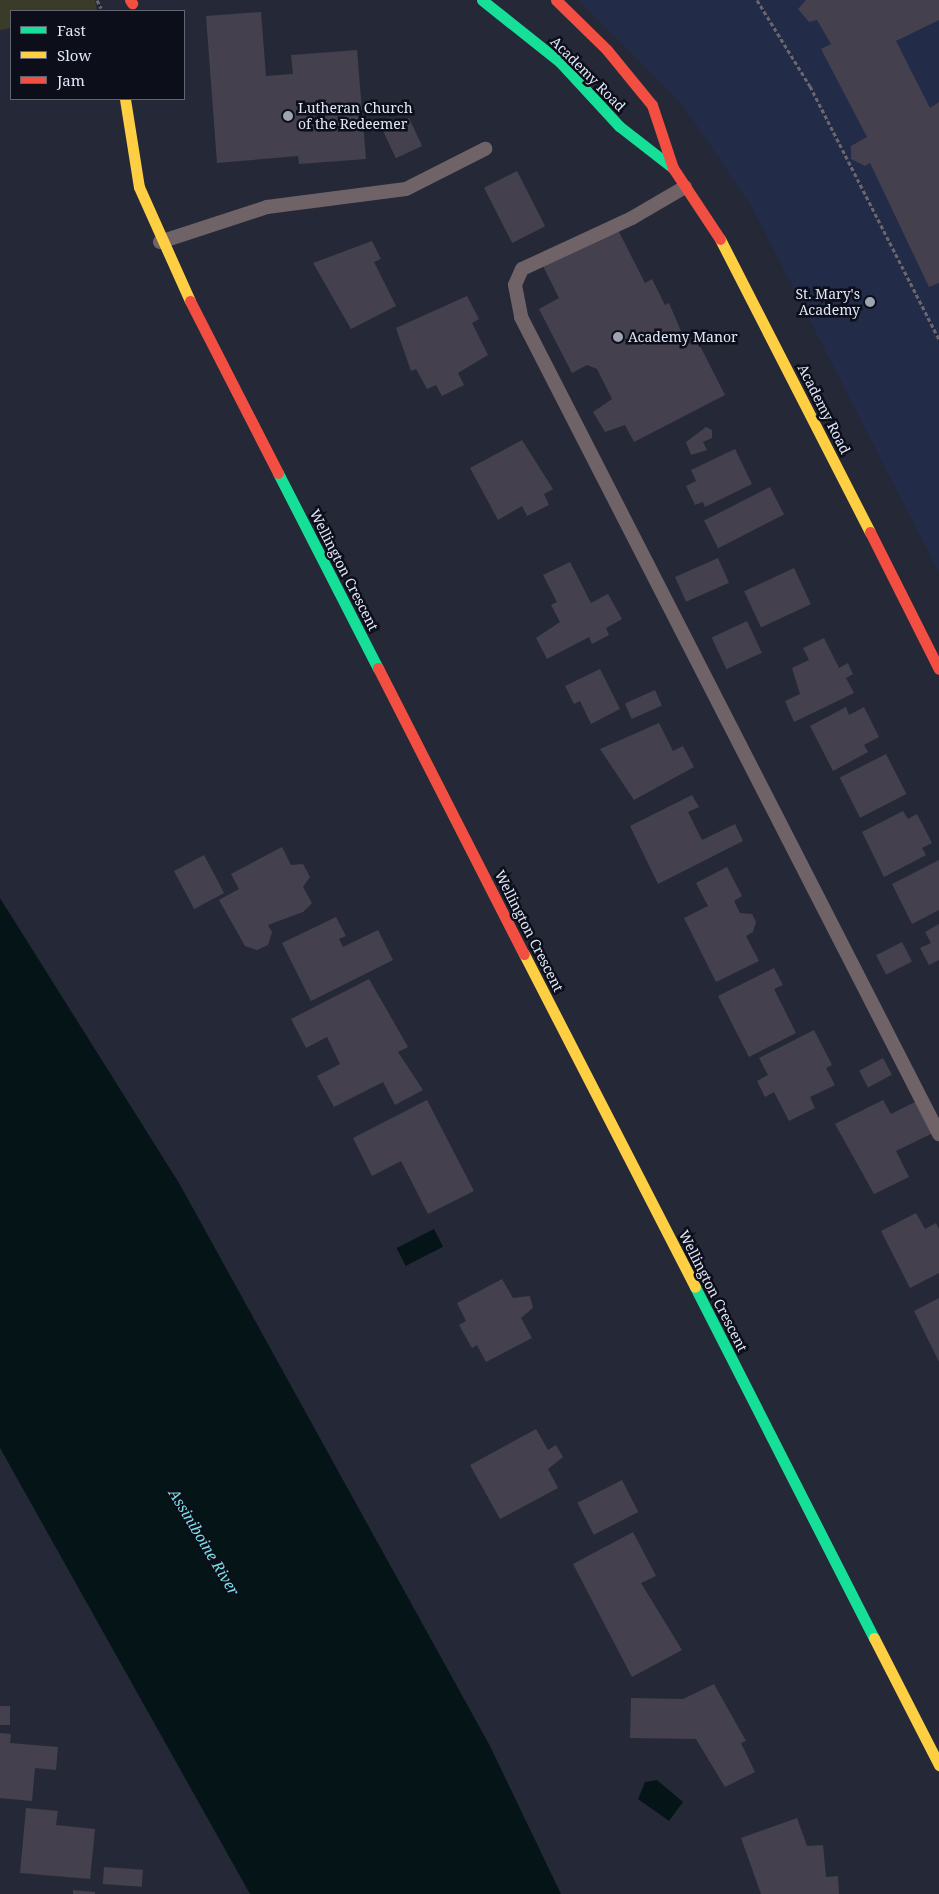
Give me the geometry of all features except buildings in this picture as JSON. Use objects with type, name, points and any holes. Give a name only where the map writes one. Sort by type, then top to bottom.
[{"type":"street","name":"Academy Road","points":[[482,0],[560,62],[619,126],[673,168]]},
{"type":"street","name":"Academy Road","points":[[556,0],[607,50],[652,105],[673,168],[728,251],[939,669]]},
{"type":"street","name":"Wellington Crescent","points":[[126,100],[139,186],[160,242],[939,1765]]},
{"type":"lane","points":[[160,242],[267,206],[406,189],[485,149]]},
{"type":"lane","points":[[685,187],[632,218],[522,269],[515,285],[521,318],[939,1134]]},
{"type":"path","points":[[757,0],[810,86],[939,339]]},
{"type":"shaded area","name":"St. Mary's Academy","points":[[579,0],[939,0],[939,573],[753,209],[682,104]]},
{"type":"green space","points":[[0,0],[95,0],[97,10],[10,10],[10,28],[0,30]]},
{"type":"water","name":"Assiniboine River","points":[[0,898],[179,1183],[490,1746],[561,1894],[250,1894],[0,1448]]},
{"type":"water","points":[[434,1229],[443,1247],[406,1266],[397,1248]]},
{"type":"water","points":[[657,1780],[683,1802],[669,1821],[638,1799],[645,1782]]},
{"type":"traffic: fast","points":[[482,0],[560,62],[619,126],[673,168]]},
{"type":"traffic: fast","points":[[278,473],[378,668]]},
{"type":"traffic: fast","points":[[695,1287],[874,1638]]},
{"type":"traffic: slow","points":[[125,100],[139,187],[190,301]]},
{"type":"traffic: slow","points":[[720,239],[870,532]]},
{"type":"traffic: slow","points":[[524,954],[695,1287]]},
{"type":"traffic: slow","points":[[874,1638],[939,1765]]},
{"type":"traffic: jam","points":[[556,0],[607,50],[652,105],[673,168],[720,239]]},
{"type":"traffic: jam","points":[[190,301],[278,473]]},
{"type":"traffic: jam","points":[[870,532],[939,669]]},
{"type":"traffic: jam","points":[[378,668],[524,954]]},
{"type":"place","name":"Lutheran Church of the Redeemer","points":[[288,116]]},
{"type":"place","name":"St. Mary's Academy","points":[[870,302]]},
{"type":"place","name":"Academy Manor","points":[[618,337]]}]
